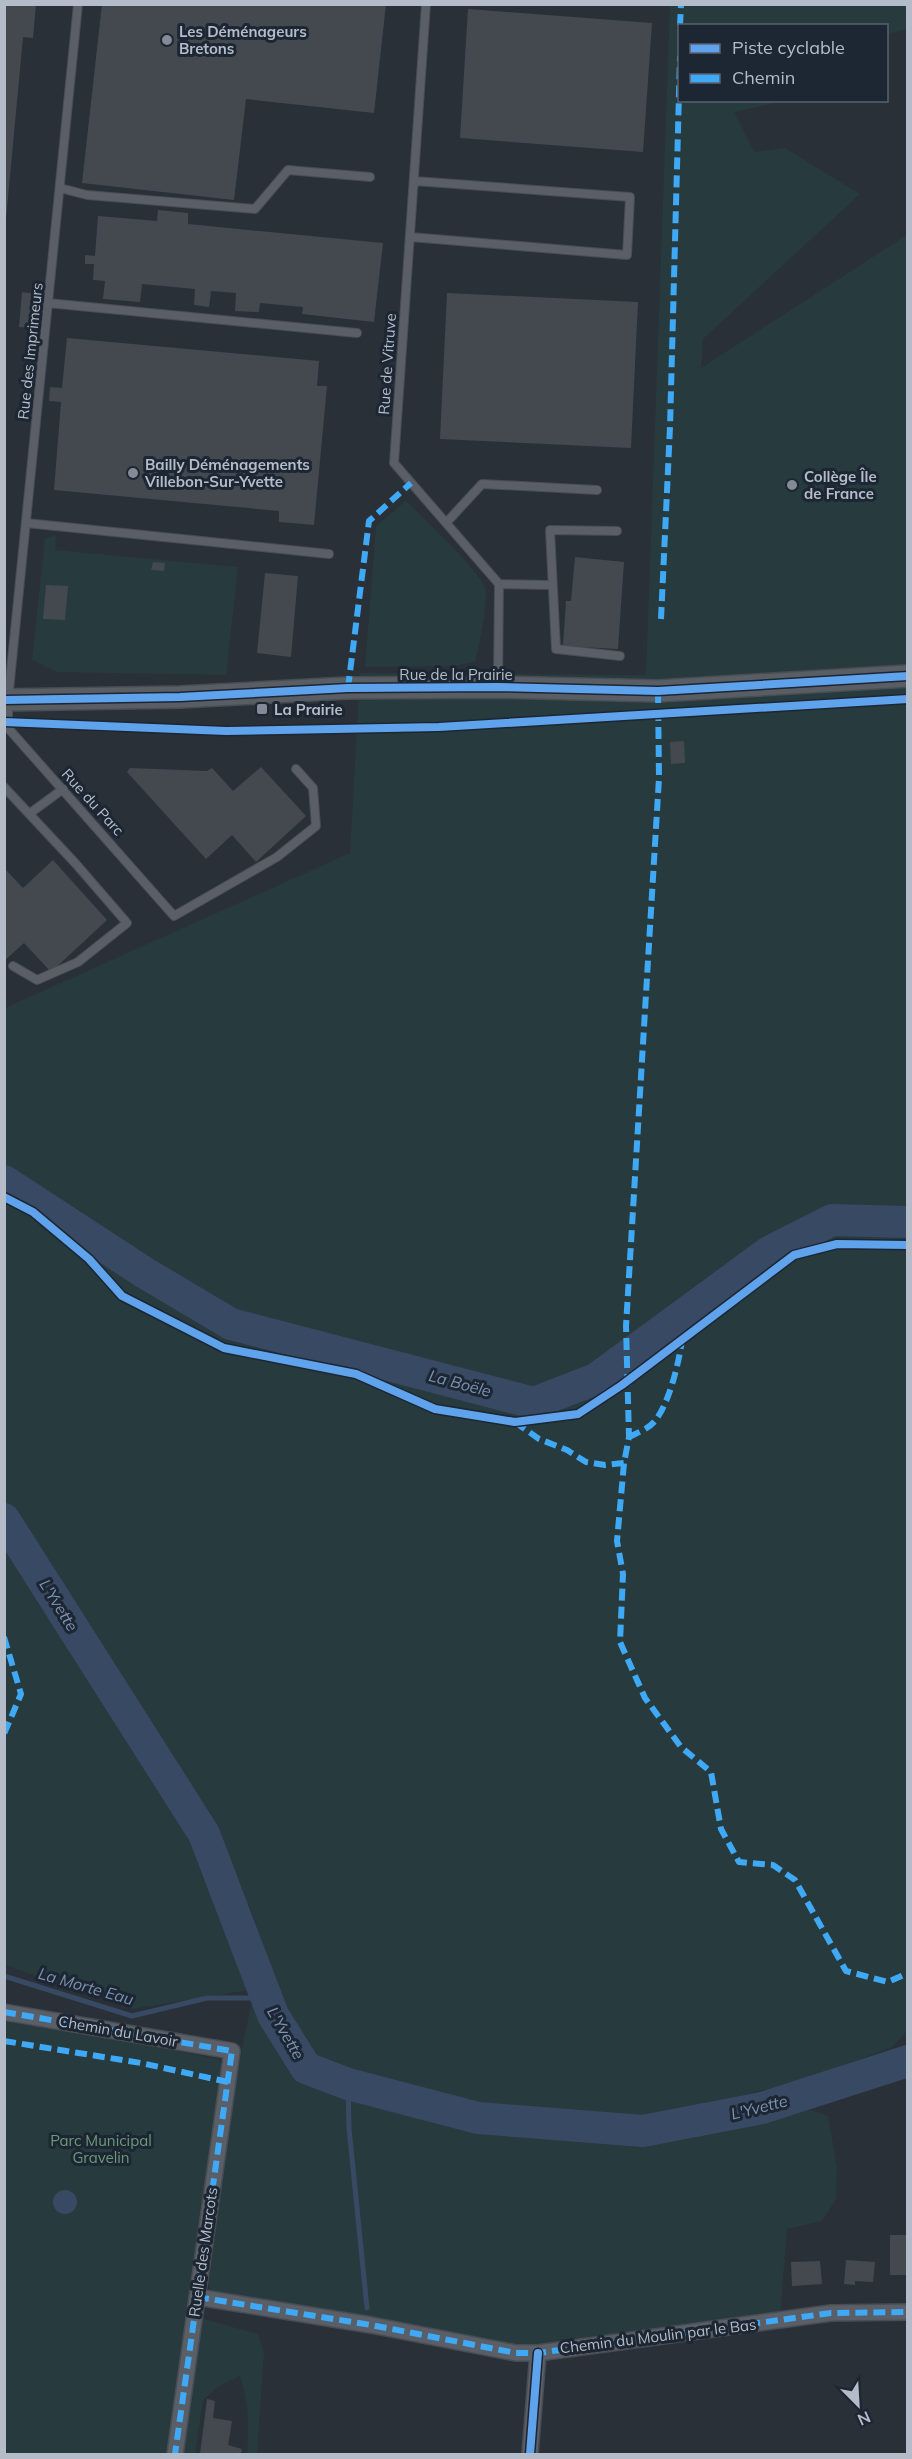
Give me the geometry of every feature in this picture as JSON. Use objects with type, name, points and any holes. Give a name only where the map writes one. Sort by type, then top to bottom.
[{"type":"street","name":"Rue de la Prairie","points":[[6,700],[180,697],[348,688],[498,687],[658,691],[908,676]]},
{"type":"street","name":"Chemin du Lavoir","points":[[4,2012],[232,2050]]},
{"type":"street","name":"Ruelle des Marcots","points":[[175,2454],[232,2050]]},
{"type":"street","name":"Chemin du Moulin par le Bas","points":[[197,2297],[371,2325],[516,2353],[538,2353],[831,2313],[908,2312]]},
{"type":"street","points":[[530,2454],[538,2353]]},
{"type":"lane","name":"Rue des Imprimeurs","points":[[6,700],[78,4]]},
{"type":"lane","name":"Rue de Vitruve","points":[[426,4],[394,464],[499,584]]},
{"type":"lane","points":[[60,188],[87,195],[255,209],[288,170],[370,177]]},
{"type":"lane","points":[[410,237],[627,255],[630,197],[414,181]]},
{"type":"lane","points":[[48,303],[357,333]]},
{"type":"lane","points":[[446,523],[482,484],[597,490]]},
{"type":"lane","points":[[26,523],[329,554]]},
{"type":"lane","points":[[617,531],[549,530],[556,649],[620,656]]},
{"type":"lane","points":[[498,687],[499,584],[551,585]]},
{"type":"lane","name":"Rue du Parc","points":[[6,700],[8,728],[174,916],[277,857],[316,826],[314,788],[296,769]]},
{"type":"lane","points":[[4,787],[127,922],[78,962],[37,980],[13,966]]},
{"type":"lane","points":[[29,814],[63,789]]},
{"type":"green space","points":[[670,5],[907,5],[907,29],[888,34],[888,24],[678,24],[678,102],[771,102],[771,104],[734,112],[754,152],[785,148],[860,194],[703,339],[701,368],[907,235],[907,2031],[892,2047],[805,2080],[644,2119],[438,2100],[354,2080],[329,2070],[310,2053],[286,2011],[249,1904],[224,1912],[249,1990],[132,2009],[5,1965],[5,1008],[350,853],[360,673],[646,675]]},
{"type":"green space","points":[[406,501],[461,556],[480,578],[485,588],[485,612],[475,662],[456,666],[365,667],[376,526]]},
{"type":"green space","points":[[56,535],[55,550],[238,567],[226,675],[57,672],[32,660],[45,538]]},
{"type":"green space","points":[[251,2005],[260,2006],[301,2077],[478,2118],[643,2131],[762,2108],[783,2100],[828,2116],[837,2168],[836,2199],[822,2221],[787,2229],[780,2318],[512,2348],[215,2293],[207,2280],[232,2098]]},
{"type":"green space","name":"Parc Municipal Gravelin","points":[[5,2018],[218,2059],[226,2071],[201,2318],[258,2334],[264,2353],[257,2454],[247,2454],[248,2415],[240,2376],[219,2386],[203,2400],[195,2454],[5,2454]]},
{"type":"water","points":[[65,2190],[70,2191],[76,2197],[76,2207],[70,2213],[65,2214],[60,2213],[54,2207],[53,2202],[54,2197],[60,2191]]},
{"type":"building","points":[[4,4],[36,4],[33,38],[23,37],[6,219]]},
{"type":"building","points":[[102,4],[386,4],[374,113],[246,99],[234,200],[82,183]]},
{"type":"building","points":[[468,9],[652,23],[643,152],[460,138]]},
{"type":"building","points":[[158,210],[188,213],[188,224],[383,243],[374,322],[302,314],[303,307],[260,303],[259,312],[235,311],[236,293],[211,291],[209,307],[194,305],[195,289],[142,284],[140,302],[103,299],[105,281],[93,280],[94,264],[85,264],[85,255],[95,256],[98,216],[157,221]]},
{"type":"building","points":[[22,292],[35,294],[31,328],[19,327]]},
{"type":"building","points":[[447,293],[638,302],[631,448],[440,439]]},
{"type":"building","points":[[67,338],[319,361],[317,386],[327,386],[314,525],[279,522],[279,511],[54,490],[61,402],[49,401],[50,387],[62,388]]},
{"type":"building","points":[[575,557],[624,562],[618,649],[563,646],[566,601],[571,601]]},
{"type":"building","points":[[153,562],[165,563],[164,571],[151,570]]},
{"type":"building","points":[[265,573],[298,576],[291,657],[257,653]]},
{"type":"building","points":[[46,585],[68,586],[65,620],[43,619]]},
{"type":"building","points":[[684,741],[685,763],[671,764],[670,742]]},
{"type":"building","points":[[261,767],[306,816],[256,862],[232,835],[206,859],[127,772],[130,768],[207,771],[212,768],[233,791]]},
{"type":"building","points":[[53,860],[107,920],[51,972],[24,943],[4,961],[4,868],[23,888]]},
{"type":"building","points":[[890,2235],[908,2235],[908,2275],[890,2275]]},
{"type":"building","points":[[846,2260],[875,2262],[873,2282],[855,2281],[855,2285],[844,2284]]},
{"type":"building","points":[[820,2261],[822,2284],[792,2286],[791,2262]]},
{"type":"building","points":[[207,2399],[215,2401],[213,2418],[232,2421],[228,2445],[242,2449],[241,2454],[200,2454]]},
{"type":"waterway","name":"La Boële","points":[[4,1181],[145,1273],[231,1324],[534,1403],[596,1379],[769,1252],[832,1220],[908,1222]]},
{"type":"waterway","name":"L'Yvette","points":[[4,1519],[204,1834],[273,2015],[306,2068],[348,2084],[478,2118],[643,2131],[762,2108],[908,2061]]},
{"type":"waterway","name":"La Morte Eau","points":[[4,1976],[132,2016],[207,1998],[266,1998]]},
{"type":"waterway","points":[[348,2084],[349,2128],[367,2308]]},
{"type":"marked path","points":[[680,24],[681,4]]},
{"type":"marked path","points":[[661,619],[670,427],[679,102]]},
{"type":"marked path","points":[[348,688],[369,521],[411,483]]},
{"type":"marked path","points":[[658,691],[659,778],[626,1326],[629,1437],[624,1463],[617,1541],[623,1574],[620,1642],[645,1698],[681,1747],[711,1772],[721,1829],[739,1862],[773,1865],[795,1880],[846,1971],[888,1982],[908,1973]]},
{"type":"marked path","points":[[629,1437],[649,1427],[664,1405],[672,1383],[682,1340]]},
{"type":"marked path","points":[[515,1422],[539,1439],[567,1450],[586,1462],[605,1465],[624,1463]]},
{"type":"marked path","points":[[4,1637],[21,1694],[4,1734]]},
{"type":"marked path","points":[[4,2012],[232,2051],[175,2454]]},
{"type":"marked path","points":[[4,2041],[141,2063],[228,2082]]},
{"type":"marked path","points":[[197,2297],[371,2325],[516,2353],[538,2353],[831,2313],[908,2312]]},
{"type":"cycle path","points":[[4,700],[180,697],[348,688],[498,687],[658,691],[908,676]]},
{"type":"cycle path","points":[[4,722],[226,731],[439,727],[908,699]]},
{"type":"cycle path","points":[[4,1197],[33,1212],[89,1259],[122,1296],[224,1348],[356,1374],[435,1409],[515,1422],[578,1414],[622,1385],[794,1255],[837,1244],[908,1245]]},
{"type":"cycle path","points":[[530,2454],[538,2353]]},
{"type":"place","name":"Les Déménageurs Bretons","points":[[167,40]]},
{"type":"place","name":"Bailly Déménagements Villebon-Sur-Yvette","points":[[133,473]]},
{"type":"place","name":"Collège Île de France","points":[[792,485]]},
{"type":"place","name":"La Prairie","points":[[262,709]]}]
